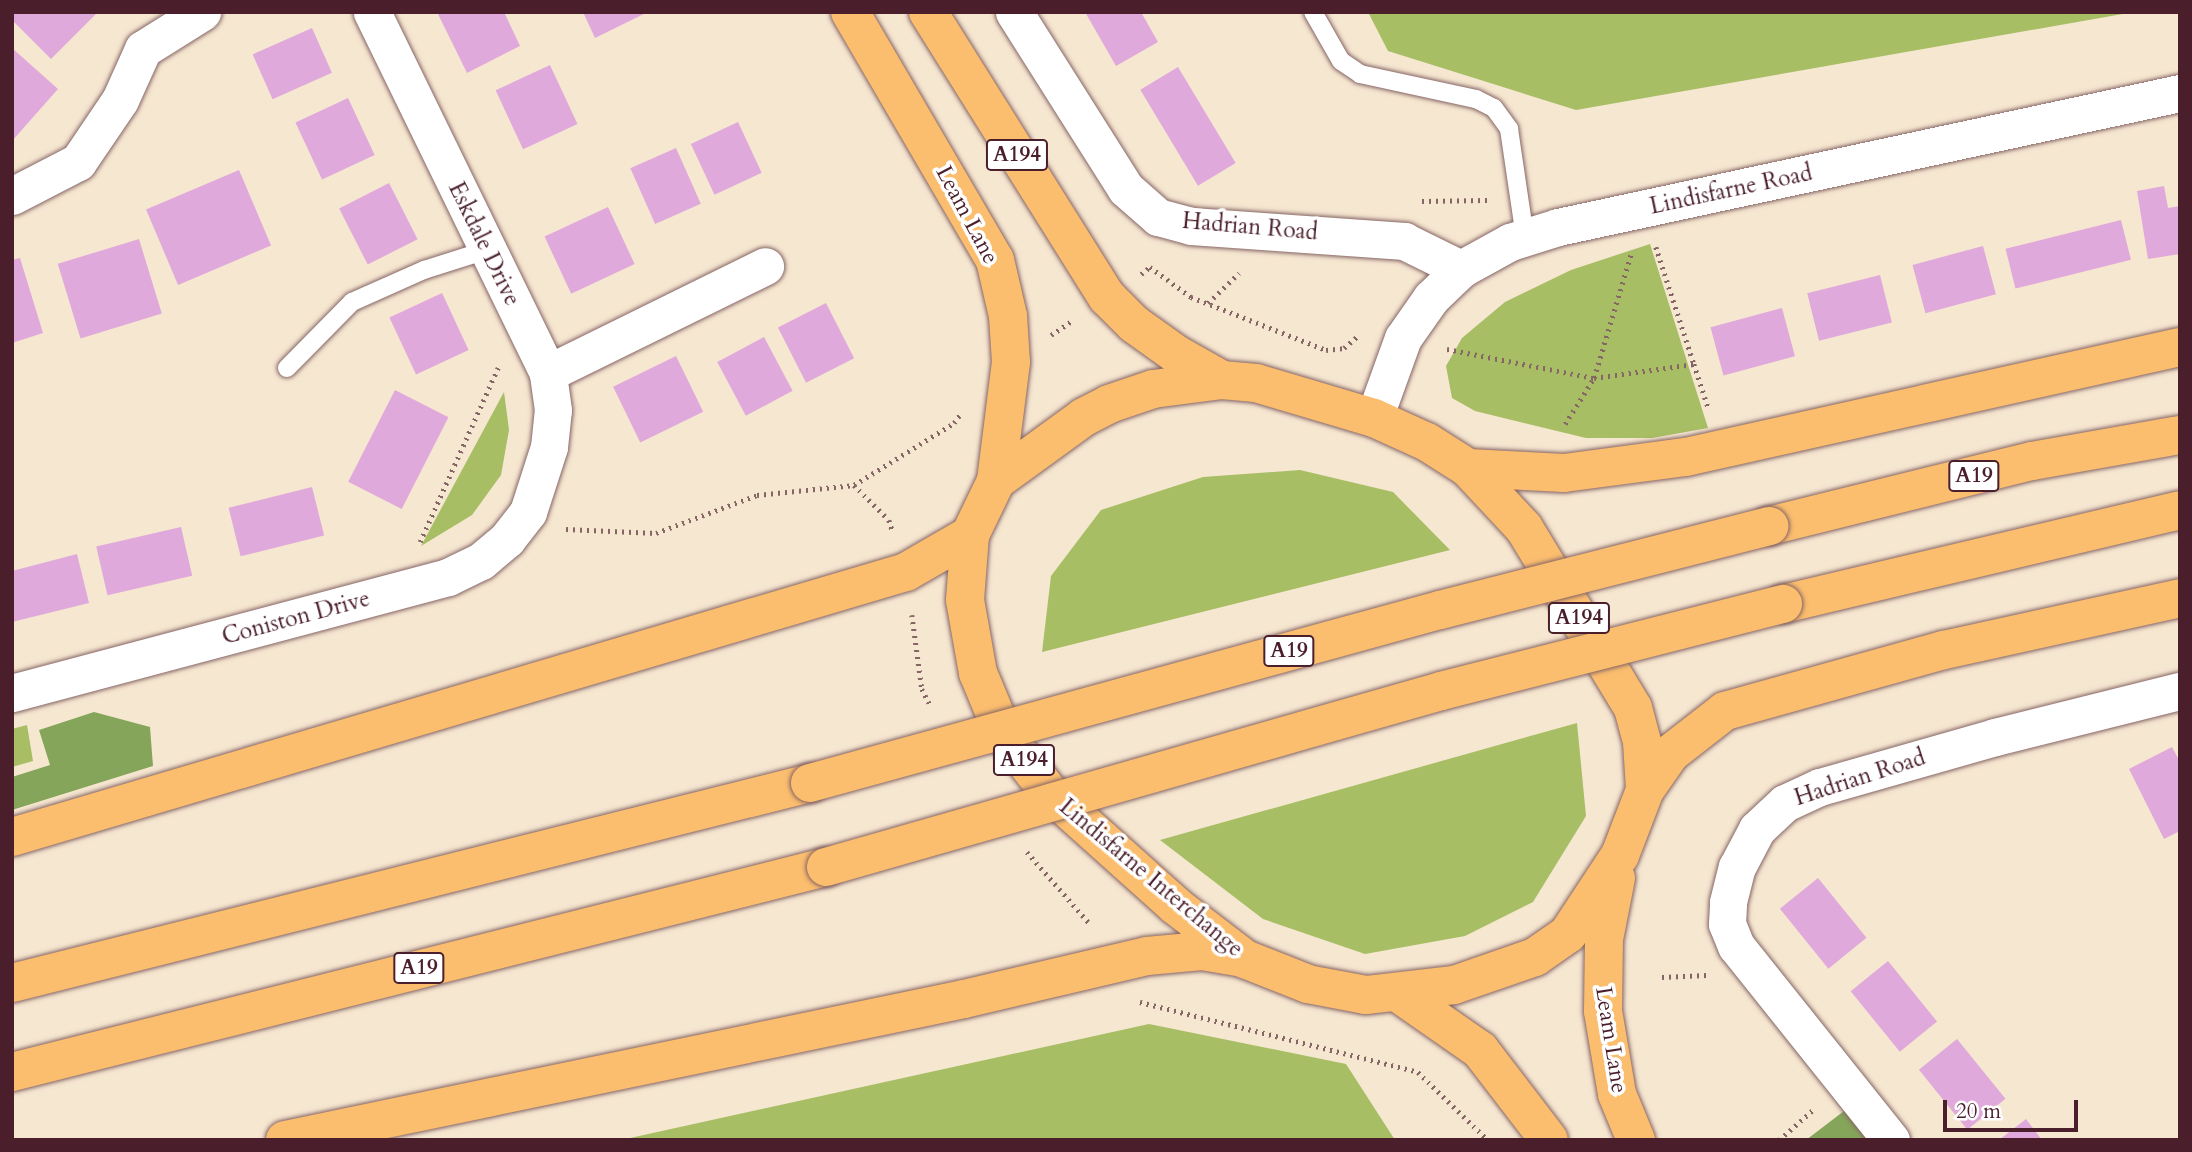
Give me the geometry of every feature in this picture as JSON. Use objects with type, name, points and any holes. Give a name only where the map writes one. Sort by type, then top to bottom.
[{"type":"highway","name":"Leam Lane","points":[[850,12],[995,260],[1008,316],[1011,362],[996,481]]},
{"type":"highway","name":"A194","points":[[928,12],[1107,297],[1134,324],[1176,354],[1222,380]]},
{"type":"highway","points":[[1468,468],[1564,473],[1674,459],[2180,347]]},
{"type":"highway","name":"Lindisfarne Interchange","points":[[1222,380],[1256,383],[1374,418],[1468,468],[1524,528],[1633,708],[1643,742],[1645,790],[1620,855],[1567,934],[1535,957],[1454,985],[1366,995],[1308,984],[1245,959],[1176,906],[1049,792],[1003,733],[978,673],[965,600],[970,535],[996,481],[1084,416],[1109,404],[1153,388],[1222,380]]},
{"type":"highway","name":"A19","points":[[12,983],[810,783],[1440,610],[1769,526],[2032,461],[2180,435]]},
{"type":"highway","name":"A19","points":[[12,1072],[826,867],[1428,695],[1783,604],[2180,510]]},
{"type":"highway","points":[[12,837],[906,572],[970,535]]},
{"type":"highway","points":[[1645,790],[1671,753],[1725,711],[1944,650],[2180,598]]},
{"type":"highway","name":"Leam Lane","points":[[1620,855],[1604,939],[1602,1000],[1617,1094],[1636,1140]]},
{"type":"highway","points":[[285,1140],[951,1002],[1147,956],[1202,951],[1245,959]]},
{"type":"highway","points":[[1398,993],[1480,1050],[1549,1140]]},
{"type":"street","points":[[12,196],[78,162],[120,100],[143,49],[202,12]]},
{"type":"street","name":"Eskdale Drive","points":[[372,12],[548,373],[552,410],[540,484]]},
{"type":"street","name":"Hadrian Road","points":[[1014,12],[1126,189],[1158,217],[1191,226],[1404,242],[1461,269]]},
{"type":"street","name":"Lindisfarne Road","points":[[1374,418],[1403,338],[1431,298],[1461,269],[1524,237],[2180,93]]},
{"type":"street","points":[[548,373],[765,266]]},
{"type":"street","name":"Coniston Drive","points":[[12,693],[448,577],[481,561],[516,527],[540,484]]},
{"type":"street","name":"Hadrian Road","points":[[1891,1140],[1736,946],[1727,924],[1728,902],[1737,867],[1757,829],[1785,803],[1820,787],[2175,692]]},
{"type":"lane","points":[[1313,12],[1341,61],[1360,74],[1476,99],[1494,108],[1509,129],[1524,237]]},
{"type":"lane","points":[[287,368],[352,302],[424,270],[487,250]]},
{"type":"path","points":[[1644,210],[1712,419]]},
{"type":"path","points":[[1564,424],[1594,378],[1644,210]]},
{"type":"path","points":[[1207,304],[1249,263]]},
{"type":"path","points":[[397,592],[520,320]]},
{"type":"path","points":[[1403,338],[1594,378],[1694,364]]},
{"type":"path","points":[[854,485],[888,520]]},
{"type":"green space","points":[[1368,12],[2134,12],[1576,110],[1388,51]]},
{"type":"green space","points":[[1650,244],[1708,428],[1652,438],[1586,438],[1475,411],[1452,398],[1446,366],[1462,338],[1505,302],[1571,270]]},
{"type":"green space","points":[[504,392],[509,430],[501,475],[472,515],[421,546]]},
{"type":"green space","points":[[1300,470],[1393,492],[1450,550],[1042,652],[1051,576],[1101,510],[1203,477]]},
{"type":"green space","points":[[94,712],[150,727],[153,766],[12,810],[12,777],[50,765],[39,730]]},
{"type":"green space","points":[[1577,723],[1586,816],[1533,902],[1465,936],[1365,954],[1263,919],[1160,840]]},
{"type":"green space","points":[[27,725],[33,761],[12,767],[12,729]]},
{"type":"green space","points":[[1149,1024],[1346,1064],[1395,1140],[621,1140]]},
{"type":"green space","points":[[1844,1111],[1867,1140],[1806,1140]]},
{"type":"building","points":[[12,12],[98,12],[51,59],[12,20]]},
{"type":"building","points":[[437,12],[504,12],[520,46],[467,73]]},
{"type":"building","points":[[583,12],[648,12],[595,38]]},
{"type":"building","points":[[1085,12],[1141,12],[1158,42],[1116,66]]},
{"type":"building","points":[[312,28],[332,73],[273,99],[253,54]]},
{"type":"building","points":[[12,48],[58,89],[12,141]]},
{"type":"building","points":[[550,65],[577,124],[523,149],[496,90]]},
{"type":"building","points":[[1178,67],[1236,163],[1198,186],[1140,90]]},
{"type":"building","points":[[348,98],[375,155],[322,180],[295,123]]},
{"type":"building","points":[[738,122],[762,173],[715,195],[691,144]]},
{"type":"building","points":[[676,148],[701,204],[655,224],[630,168]]},
{"type":"building","points":[[239,170],[271,245],[178,285],[146,209]]},
{"type":"building","points":[[389,183],[418,239],[368,265],[339,208]]},
{"type":"building","points":[[2164,186],[2168,208],[2180,206],[2180,254],[2148,259],[2137,191]]},
{"type":"building","points":[[608,207],[635,264],[571,294],[545,237]]},
{"type":"building","points":[[2121,220],[2131,260],[2015,289],[2006,249]]},
{"type":"building","points":[[139,239],[162,314],[81,338],[58,264]]},
{"type":"building","points":[[1983,246],[1996,294],[1925,313],[1912,265]]},
{"type":"building","points":[[20,258],[43,333],[12,343],[12,260]]},
{"type":"building","points":[[1880,275],[1892,323],[1819,341],[1807,293]]},
{"type":"building","points":[[442,293],[469,350],[416,375],[389,318]]},
{"type":"building","points":[[826,303],[854,358],[806,383],[778,328]]},
{"type":"building","points":[[1782,308],[1795,356],[1723,375],[1711,327]]},
{"type":"building","points":[[764,337],[793,391],[746,416],[717,362]]},
{"type":"building","points":[[676,356],[703,412],[640,442],[613,387]]},
{"type":"building","points":[[395,390],[448,417],[402,509],[348,482]]},
{"type":"building","points":[[312,487],[324,536],[241,556],[229,508]]},
{"type":"building","points":[[181,527],[192,576],[107,595],[96,547]]},
{"type":"building","points":[[77,554],[89,603],[12,622],[12,571]]},
{"type":"building","points":[[2172,747],[2180,762],[2180,831],[2164,839],[2129,769]]},
{"type":"building","points":[[1818,878],[1866,938],[1828,969],[1780,909]]},
{"type":"building","points":[[1888,961],[1937,1022],[1900,1052],[1851,991]]},
{"type":"building","points":[[1957,1039],[2005,1099],[1967,1130],[1919,1070]]},
{"type":"building","points":[[2026,1119],[2042,1140],[1999,1140]]}]
